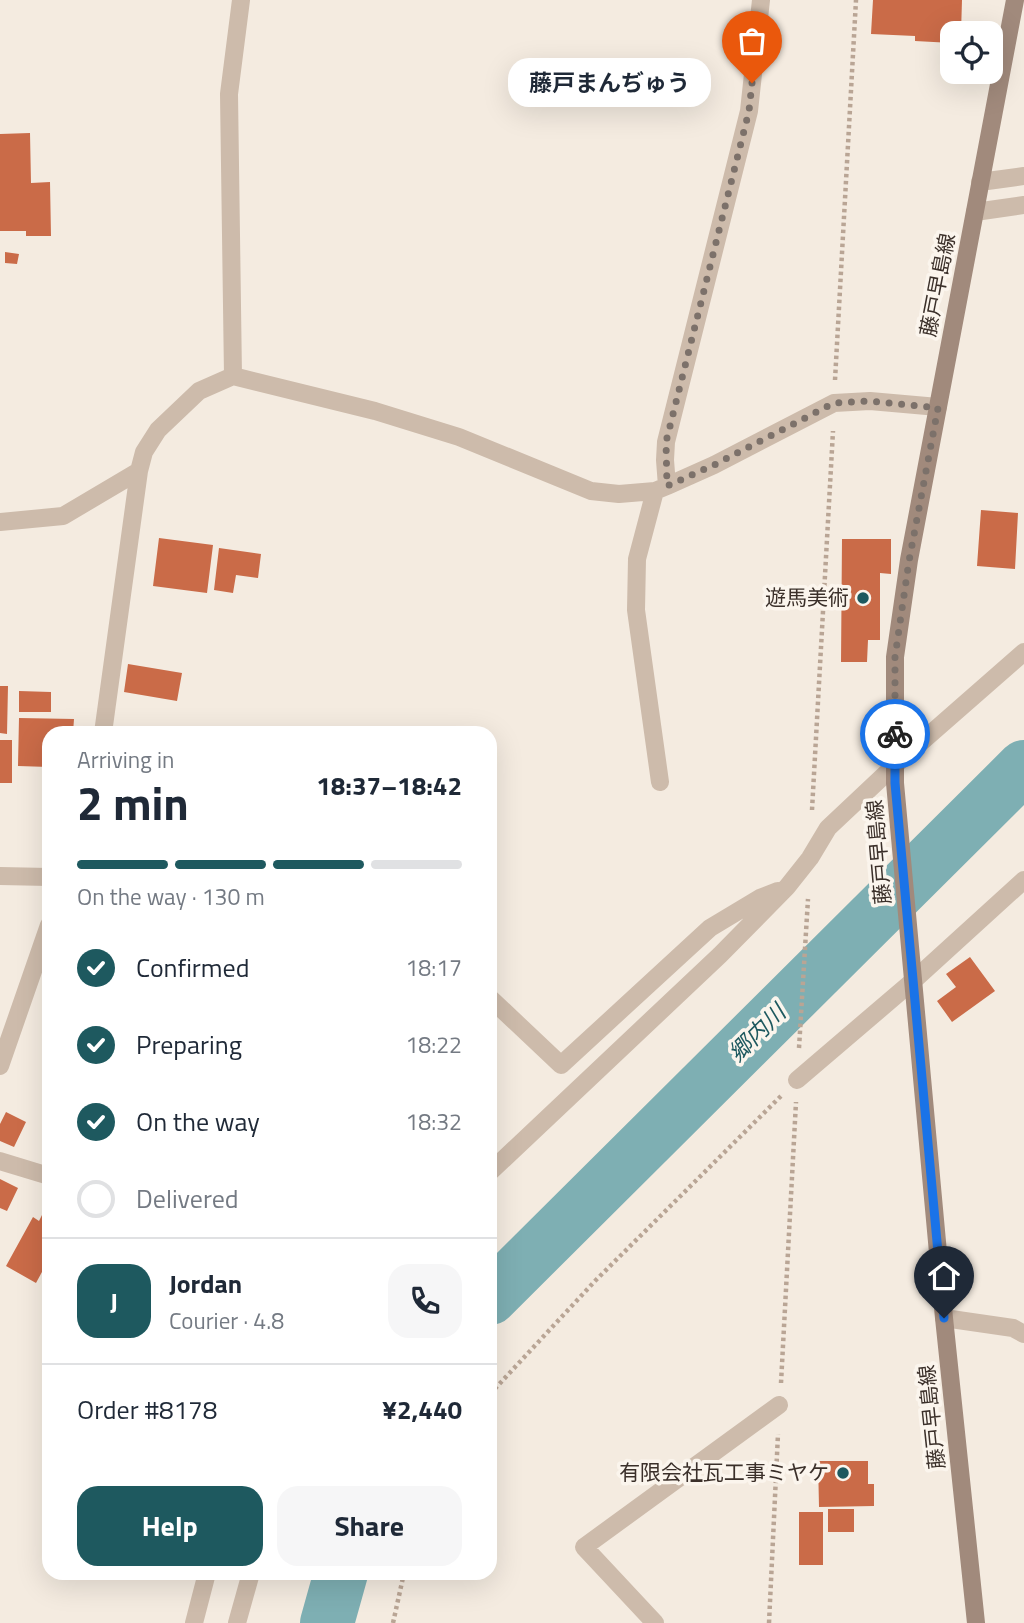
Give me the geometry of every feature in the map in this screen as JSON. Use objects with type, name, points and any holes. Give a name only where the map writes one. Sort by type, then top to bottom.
[{"type":"main road","name":"藤戸早島線","points":[[976,1623],[944,1318],[895,774],[895,657],[909,561],[1015,0]]},
{"type":"street","points":[[233,376],[229,94],[241,0]]},
{"type":"street","points":[[660,782],[636,610],[637,559],[661,489],[666,442],[749,111],[761,0]]},
{"type":"street","points":[[980,182],[1024,176]]},
{"type":"street","points":[[975,212],[1024,205]]},
{"type":"street","points":[[104,726],[139,471],[144,452],[158,430],[199,391],[233,376],[375,411],[459,437],[592,491],[619,494],[661,489],[714,465],[834,403],[870,401],[938,408]]},
{"type":"street","points":[[0,522],[64,516],[139,471]]},
{"type":"street","points":[[497,1165],[720,955],[787,887],[810,858],[828,828],[895,774],[1024,652]]},
{"type":"street","points":[[0,876],[42,877]]},
{"type":"street","points":[[797,1080],[914,981],[1024,880]]},
{"type":"street","points":[[497,1005],[561,1065],[709,928],[760,898],[787,887]]},
{"type":"street","points":[[0,1066],[42,945]]},
{"type":"street","points":[[591,1038],[610,1058]]},
{"type":"street","points":[[0,1161],[42,1174]]},
{"type":"street","points":[[944,1318],[1013,1328],[1024,1334]]},
{"type":"street","points":[[655,1623],[584,1547],[779,1405]]},
{"type":"street","points":[[194,1623],[205,1580]]},
{"type":"street","points":[[237,1623],[249,1580]]},
{"type":"path","points":[[812,817],[856,0]]},
{"type":"path","points":[[769,1623],[810,858]]},
{"type":"path","points":[[497,1386],[595,1280],[797,1080]]},
{"type":"path","points":[[393,1623],[402,1580]]},
{"type":"building","points":[[873,0],[962,0],[961,21],[940,21],[940,42],[915,41],[915,36],[871,34]]},
{"type":"building","points":[[30,133],[31,183],[50,182],[51,236],[26,236],[26,231],[0,231],[0,134]]},
{"type":"building","points":[[5,252],[19,254],[17,264],[5,263]]},
{"type":"building","points":[[981,510],[1018,513],[1015,569],[977,566]]},
{"type":"building","points":[[159,538],[213,545],[207,593],[153,586]]},
{"type":"building","points":[[842,539],[891,539],[891,574],[880,573],[880,640],[868,640],[867,662],[841,662]]},
{"type":"building","points":[[219,548],[261,554],[258,578],[236,575],[233,593],[214,590]]},
{"type":"building","points":[[128,664],[182,673],[177,701],[124,692]]},
{"type":"building","points":[[0,686],[8,686],[7,734],[0,733]]},
{"type":"building","points":[[19,691],[51,692],[51,712],[19,712]]},
{"type":"building","points":[[19,718],[74,719],[74,726],[42,726],[42,767],[18,766]]},
{"type":"building","points":[[0,740],[12,740],[12,783],[0,783]]},
{"type":"building","points":[[970,957],[995,991],[952,1022],[937,1001],[956,987],[946,974]]},
{"type":"building","points":[[6,1112],[26,1122],[14,1147],[0,1141],[0,1124]]},
{"type":"building","points":[[0,1179],[18,1188],[7,1211],[0,1208]]},
{"type":"building","points":[[42,1215],[42,1272],[36,1283],[6,1266],[33,1217],[39,1221]]},
{"type":"building","name":"有限会社瓦工事ミヤケ","points":[[818,1461],[868,1461],[868,1484],[874,1484],[874,1506],[819,1507]]},
{"type":"building","points":[[828,1509],[854,1509],[854,1532],[828,1532]]},
{"type":"building","points":[[799,1512],[823,1512],[823,1565],[799,1565]]},
{"type":"waterway","name":"郷内川","points":[[497,1291],[1024,767]]},
{"type":"waterway","name":"郷内川","points":[[327,1623],[339,1580]]},
{"type":"way so far","points":[[752,83],[749,111],[666,442],[667,486],[714,465],[834,403],[870,401],[938,408],[909,561],[895,657],[895,734]]},
{"type":"place","name":"藤戸まんぢゅう","points":[[752,83]]},
{"type":"place","name":"遊馬美術","points":[[863,598]]},
{"type":"place","name":"有限会社瓦工事ミヤケ","points":[[843,1473]]},
{"type":"route","points":[[895,734],[895,783],[944,1318]]}]
